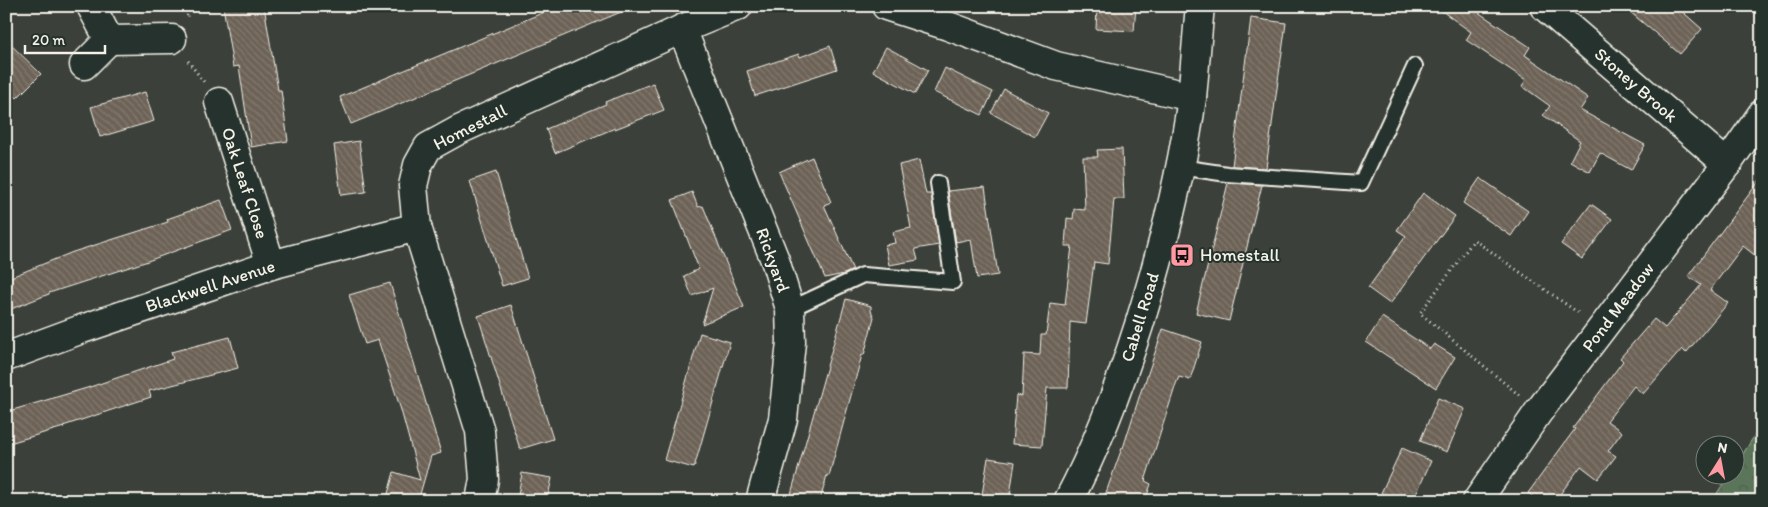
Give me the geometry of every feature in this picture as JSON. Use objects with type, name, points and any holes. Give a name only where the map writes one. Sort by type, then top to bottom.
[{"type":"street","points":[[91,6],[109,40]]},
{"type":"street","name":"Homestall","points":[[480,501],[484,479],[480,430],[417,227],[413,186],[418,165],[428,147],[459,130],[682,29],[738,6]]},
{"type":"street","points":[[886,6],[948,26],[1056,66],[1192,97]]},
{"type":"street","name":"Cabell Road","points":[[1068,501],[1100,432],[1126,366],[1166,231],[1192,97],[1200,6]]},
{"type":"street","name":"Stoney Brook","points":[[1544,6],[1727,164]]},
{"type":"street","name":"Rickyard","points":[[682,29],[775,260],[790,309],[791,342],[782,419],[760,501]]},
{"type":"street","points":[[84,65],[109,40],[172,39]]},
{"type":"street","name":"Oak Leaf Close","points":[[219,102],[271,265]]},
{"type":"street","name":"Pond Meadow","points":[[1477,501],[1539,411],[1727,164],[1762,114]]},
{"type":"street","name":"Blackwell Avenue","points":[[6,357],[82,328],[271,265],[417,227]]},
{"type":"lane","points":[[1180,166],[1226,174],[1361,182],[1415,66]]},
{"type":"lane","points":[[790,309],[863,275],[953,282],[938,183]]},
{"type":"path","points":[[1539,411],[1420,313],[1474,240],[1601,329]]},
{"type":"green space","points":[[1758,430],[1762,431],[1762,501],[1712,501],[1723,484],[1746,484],[1746,449]]},
{"type":"building","points":[[223,6],[264,6],[278,90],[281,90],[288,141],[251,147],[239,66],[233,67]]},
{"type":"building","points":[[559,6],[633,7],[351,124],[340,97]]},
{"type":"building","points":[[1106,6],[1136,6],[1134,31],[1096,29],[1097,9],[1106,9]]},
{"type":"building","points":[[1435,6],[1469,6],[1530,47],[1525,55],[1588,98],[1580,110],[1645,145],[1631,170],[1600,153],[1590,172],[1570,161],[1580,141],[1543,115],[1550,106],[1522,86],[1526,80],[1466,40],[1471,32]]},
{"type":"building","points":[[1623,6],[1676,6],[1702,29],[1680,54]]},
{"type":"building","points":[[1251,18],[1286,23],[1266,168],[1232,166]]},
{"type":"building","points":[[6,40],[41,74],[17,98],[6,87]]},
{"type":"building","points":[[830,46],[837,69],[755,96],[747,71],[799,54],[800,57]]},
{"type":"building","points":[[886,47],[928,70],[915,94],[873,71]]},
{"type":"building","points":[[945,68],[993,92],[982,115],[934,92]]},
{"type":"building","points":[[653,83],[664,110],[555,153],[546,129],[606,104],[605,102]]},
{"type":"building","points":[[1004,89],[1048,113],[1035,137],[991,113]]},
{"type":"building","points":[[145,92],[154,121],[100,137],[91,107]]},
{"type":"building","points":[[359,141],[366,192],[341,195],[334,145]]},
{"type":"building","points":[[1122,149],[1124,199],[1114,199],[1108,264],[1094,262],[1086,324],[1070,322],[1068,388],[1047,388],[1042,446],[1012,444],[1016,395],[1022,396],[1024,354],[1040,355],[1041,335],[1046,335],[1050,303],[1065,305],[1072,246],[1065,246],[1067,218],[1073,219],[1074,209],[1085,210],[1083,157],[1098,157],[1097,150]]},
{"type":"building","points":[[812,157],[831,202],[824,205],[853,270],[825,278],[779,172]]},
{"type":"building","points":[[919,160],[926,194],[931,194],[939,245],[915,249],[918,260],[889,265],[885,245],[895,243],[893,232],[911,228],[899,165]]},
{"type":"building","points":[[496,172],[528,278],[502,286],[470,181]]},
{"type":"building","points":[[1762,177],[1762,261],[1743,246],[1710,290],[1728,303],[1686,353],[1682,349],[1643,394],[1634,386],[1607,421],[1622,432],[1608,451],[1616,456],[1598,479],[1581,466],[1555,501],[1539,501],[1528,493],[1623,361],[1620,358],[1654,319],[1665,328],[1701,285],[1688,276]]},
{"type":"building","points":[[1480,178],[1528,211],[1511,236],[1463,203]]},
{"type":"building","points":[[1228,183],[1262,185],[1229,321],[1196,313]]},
{"type":"building","points":[[985,187],[998,275],[977,278],[971,239],[956,242],[948,191]]},
{"type":"building","points":[[692,192],[698,207],[703,206],[744,307],[702,324],[713,288],[692,296],[684,276],[699,269],[672,200]]},
{"type":"building","points":[[1423,193],[1455,216],[1390,304],[1368,288],[1406,236],[1397,230]]},
{"type":"building","points":[[221,200],[232,230],[145,262],[49,293],[6,311],[6,279],[73,252],[168,222],[167,219]]},
{"type":"building","points":[[1591,204],[1612,219],[1582,259],[1561,244]]},
{"type":"building","points":[[390,283],[441,453],[431,456],[418,501],[386,501],[394,472],[420,480],[401,410],[378,340],[365,344],[349,295]]},
{"type":"building","points":[[846,299],[871,306],[874,317],[864,355],[862,355],[829,476],[827,475],[820,501],[789,501]]},
{"type":"building","points":[[511,305],[553,439],[520,449],[478,316]]},
{"type":"building","points":[[1382,317],[1430,349],[1434,344],[1455,357],[1436,388],[1366,342]]},
{"type":"building","points":[[1163,329],[1202,342],[1190,380],[1179,377],[1176,384],[1145,481],[1151,484],[1145,501],[1103,501],[1123,448]]},
{"type":"building","points":[[700,333],[730,342],[694,468],[664,460]]},
{"type":"building","points":[[230,337],[238,368],[149,391],[151,397],[64,427],[6,444],[6,412],[87,388],[173,359],[171,352]]},
{"type":"building","points":[[1438,398],[1465,409],[1447,452],[1420,441]]},
{"type":"building","points":[[1402,448],[1431,461],[1413,501],[1399,501],[1381,493]]},
{"type":"building","points":[[988,458],[1015,462],[1009,501],[981,501]]},
{"type":"building","points":[[522,473],[552,478],[547,501],[517,501]]},
{"type":"place","name":"Homestall","points":[[1182,255]]}]
